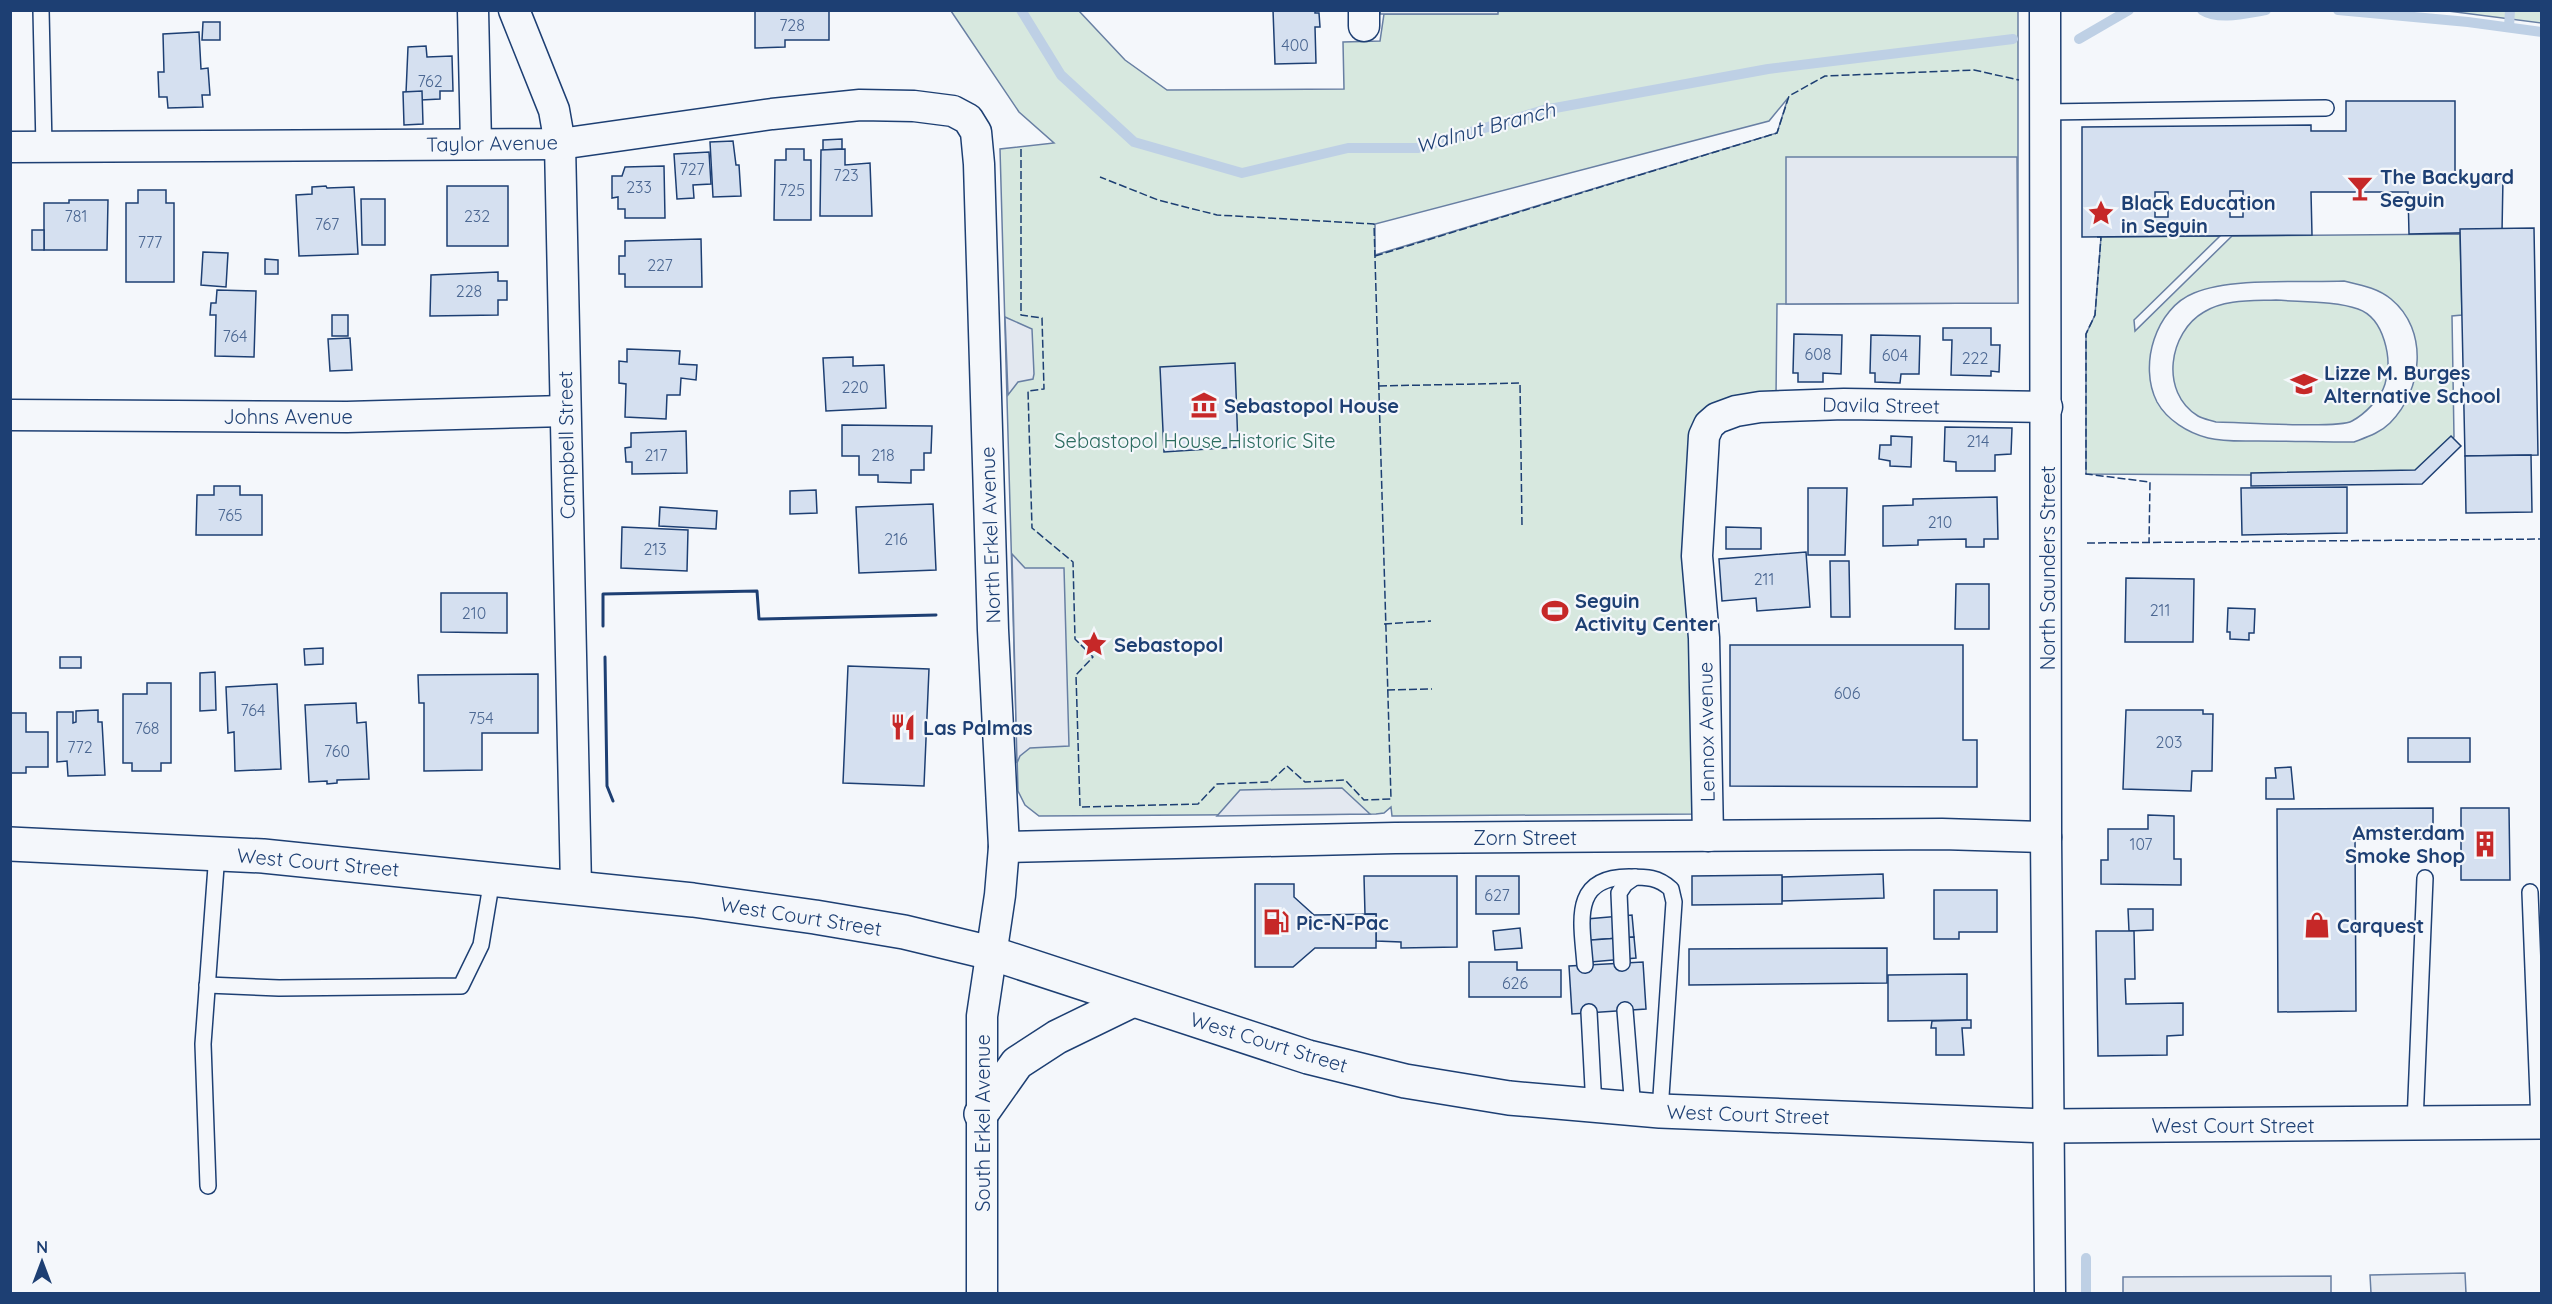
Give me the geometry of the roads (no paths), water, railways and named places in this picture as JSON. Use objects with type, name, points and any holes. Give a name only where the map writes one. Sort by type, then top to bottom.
[{"type":"main road","name":"West Court Street","points":[[10,844],[217,853],[576,887],[815,916],[904,932],[991,953],[1308,1057],[1405,1081],[1509,1098],[1646,1110],[2049,1126],[2540,1122]]},
{"type":"main road","points":[[981,1114],[1017,1063],[1057,1037],[1133,1000]]},
{"type":"street","points":[[473,10],[476,144]]},
{"type":"street","name":"Campbell Street","points":[[514,10],[554,110],[560,144],[576,887]]},
{"type":"street","name":"North Saunders Street","points":[[2045,10],[2046,837],[2050,1293]]},
{"type":"street","name":"Taylor Avenue","points":[[10,147],[560,144],[772,114],[860,105],[914,106],[953,111],[968,119]]},
{"type":"street","name":"North Erkel Avenue","points":[[968,119],[976,132],[980,173],[993,630],[1004,847],[991,953]]},
{"type":"street","name":"Davila Street","points":[[1718,418],[1736,411],[1794,405],[2047,407]]},
{"type":"street","name":"Johns Avenue","points":[[10,415],[347,417],[565,411]]},
{"type":"street","name":"Lennox Avenue","points":[[1708,836],[1704,638],[1697,547],[1704,436],[1708,425],[1718,418]]},
{"type":"street","name":"Zorn Street","points":[[1004,847],[1395,838],[1942,834],[2046,837]]},
{"type":"street","name":"South Erkel Avenue","points":[[982,1293],[982,1016],[991,953]]},
{"type":"lane","points":[[41,10],[44,147]]},
{"type":"lane","points":[[2046,112],[2326,108]]},
{"type":"lane","points":[[208,1186],[203,1044],[217,853]]},
{"type":"lane","points":[[1585,965],[1582,910],[1585,899],[1599,881],[1611,877],[1652,877],[1671,889],[1674,902],[1646,1110]]},
{"type":"lane","points":[[1622,963],[1619,893],[1625,884],[1635,877]]},
{"type":"lane","points":[[2415,1123],[2425,878]]},
{"type":"lane","points":[[207,985],[279,988],[461,986],[481,945],[492,879]]},
{"type":"lane","points":[[2530,892],[2540,1122]]},
{"type":"lane","points":[[1625,1010],[1646,1110]]},
{"type":"lane","points":[[1588,1012],[1594,1107]]},
{"type":"waterway","name":"Walnut Branch","points":[[1021,10],[1061,75],[1134,142],[1242,173],[1348,148],[1418,148],[1544,110],[1768,69],[2013,39]]},
{"type":"waterway","name":"Walnut Branch","points":[[2079,39],[2129,10]]},
{"type":"waterway","name":"Walnut Branch","points":[[2202,10],[2225,16],[2266,10]]},
{"type":"waterway","name":"Walnut Branch","points":[[2338,10],[2468,22],[2542,32]]},
{"type":"waterway","points":[[2509,27],[2510,10]]},
{"type":"waterway","points":[[2086,1258],[2086,1294]]},
{"type":"place","name":"The Backyard Seguin","points":[[2360,188]]},
{"type":"place","name":"Black Education in Seguin","points":[[2101,213]]},
{"type":"place","name":"Lizze M. Burges Alternative School","points":[[2304,384]]},
{"type":"place","name":"Sebastopol House","points":[[1204,405]]},
{"type":"place","name":"Seguin Activity Center","points":[[1555,611]]},
{"type":"place","name":"Sebastopol","points":[[1094,644]]},
{"type":"place","name":"Las Palmas","points":[[903,727]]},
{"type":"place","name":"Amsterdam Smoke Shop","points":[[2485,844]]},
{"type":"place","name":"Pic-N-Pac","points":[[1276,922]]},
{"type":"place","name":"Carquest","points":[[2317,925]]},
{"type":"park label","name":"Sebastopol House Historic Site","points":[[1195,440]]}]
